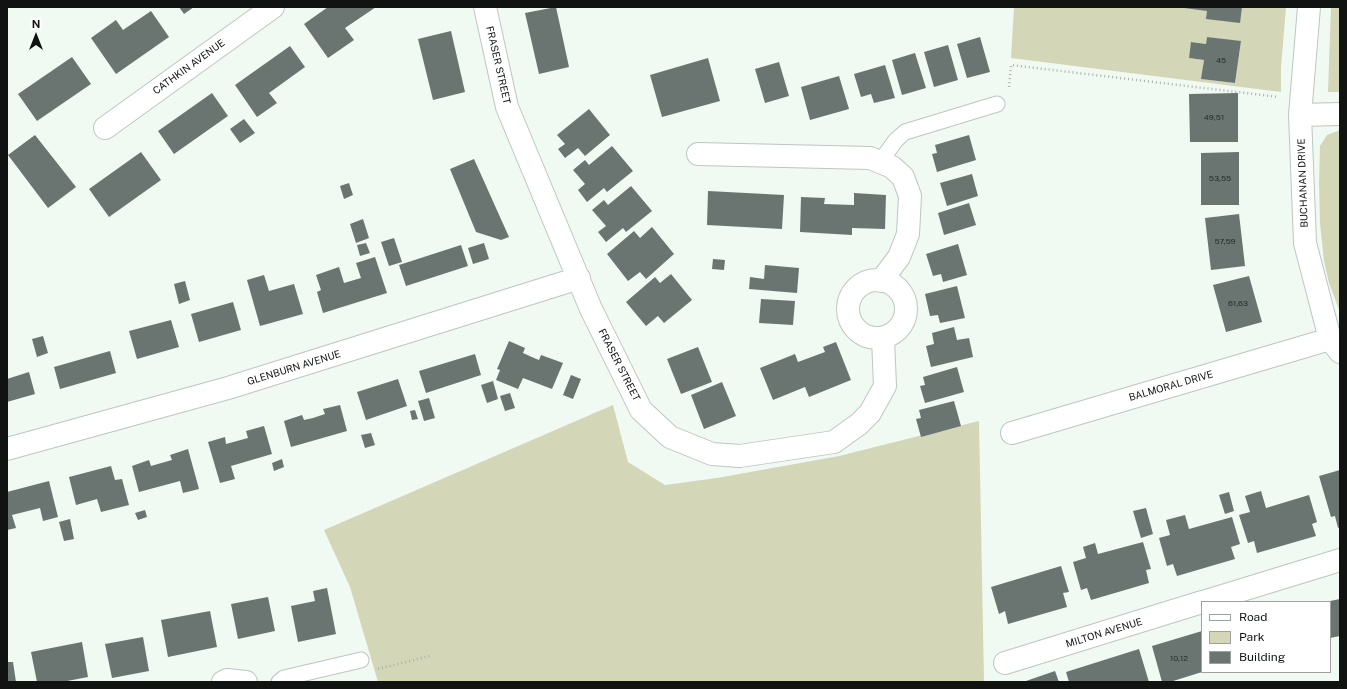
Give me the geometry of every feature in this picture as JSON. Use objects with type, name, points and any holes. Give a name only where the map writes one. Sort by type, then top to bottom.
[{"type":"street","name":"CATHKIN AVENUE","points":[[105,128],[273,7]]},
{"type":"street","name":"FRASER STREET","points":[[485,7],[507,107],[579,278],[590,309],[641,410],[670,438],[712,454],[740,456],[834,442],[859,424],[870,413],[885,386],[886,366],[883,338]]},
{"type":"street","name":"BUCHANAN DRIVE","points":[[1309,7],[1301,107],[1305,243],[1335,346]]},
{"type":"street","points":[[1301,107],[1340,114]]},
{"type":"street","points":[[698,154],[870,158],[892,167],[903,177],[910,196],[908,234],[899,257],[881,281]]},
{"type":"street","name":"GLENBURN AVENUE","points":[[7,449],[228,388],[579,278]]},
{"type":"street","points":[[872,281],[881,281],[898,289],[906,306],[905,316],[902,325],[896,332],[883,338],[868,337],[860,333],[853,326],[849,317],[848,308],[852,294],[862,284],[872,281]]},
{"type":"street","name":"BALMORAL DRIVE","points":[[1012,433],[1335,346]]},
{"type":"street","name":"MILTON AVENUE","points":[[1206,601],[1340,560]]},
{"type":"street","name":"MILTON AVENUE","points":[[1006,663],[1201,603]]},
{"type":"street","points":[[223,682],[227,680],[246,682]]},
{"type":"lane","points":[[880,162],[896,140],[905,132],[997,104]]},
{"type":"lane","points":[[279,682],[284,678],[361,660]]},
{"type":"path","points":[[1008,94],[1011,65],[1301,107]]},
{"type":"green space","points":[[1014,7],[1286,7],[1281,67],[1281,92],[1011,58]],"holes":[[[1207,37],[1241,42],[1235,83],[1202,79],[1204,60],[1189,58],[1192,42],[1206,44]]]},
{"type":"green space","points":[[1331,7],[1340,7],[1340,92],[1328,92]]},
{"type":"green space","points":[[1340,130],[1340,312],[1329,283],[1324,261],[1320,223],[1319,182],[1320,146],[1327,135]]},
{"type":"green space","points":[[613,405],[628,462],[665,485],[717,478],[839,456],[979,421],[984,682],[378,682],[350,587],[324,530]]},
{"type":"building","points":[[179,7],[194,7],[184,14]]},
{"type":"building","points":[[328,7],[376,7],[345,28],[354,40],[328,58],[304,24]]},
{"type":"building","points":[[556,7],[569,67],[539,74],[525,13]]},
{"type":"building","points":[[1177,7],[1242,7],[1240,23],[1206,19],[1207,11]]},
{"type":"building","points":[[151,11],[169,37],[116,74],[91,38],[116,20],[123,30]]},
{"type":"building","points":[[451,31],[465,92],[433,100],[418,39]]},
{"type":"building","points":[[980,37],[990,72],[967,78],[957,44]]},
{"type":"building","points":[[1207,37],[1241,41],[1235,83],[1201,79],[1204,60],[1189,58],[1191,42],[1206,44]]},
{"type":"building","points":[[948,45],[958,80],[934,87],[924,52]]},
{"type":"building","points":[[290,46],[305,67],[269,93],[277,103],[257,117],[235,85]]},
{"type":"building","points":[[915,53],[926,88],[902,95],[892,60]]},
{"type":"building","points":[[72,57],[91,84],[37,121],[18,94]]},
{"type":"building","points":[[708,58],[720,101],[662,117],[650,75]]},
{"type":"building","points":[[779,62],[789,96],[765,103],[755,69]]},
{"type":"building","points":[[885,65],[895,98],[874,103],[871,94],[861,97],[854,74]]},
{"type":"building","points":[[839,76],[849,109],[810,120],[801,87]]},
{"type":"building","points":[[212,93],[228,116],[174,154],[158,131]]},
{"type":"building","points":[[1238,93],[1238,142],[1190,142],[1189,94]]},
{"type":"building","points":[[589,109],[610,135],[585,156],[578,148],[565,158],[558,149],[565,144],[557,135]]},
{"type":"building","points":[[244,119],[255,133],[240,143],[230,129]]},
{"type":"building","points":[[35,135],[76,187],[48,208],[8,155]]},
{"type":"building","points":[[969,135],[976,160],[937,172],[932,154],[937,153],[935,145]]},
{"type":"building","points":[[612,146],[633,171],[607,192],[604,188],[587,202],[578,190],[585,184],[573,170],[585,160],[589,165]]},
{"type":"building","points":[[141,152],[161,180],[109,217],[89,189]]},
{"type":"building","points":[[1239,152],[1239,205],[1201,205],[1201,153]]},
{"type":"building","points":[[474,159],[509,237],[501,240],[476,232],[450,169]]},
{"type":"building","points":[[972,174],[978,196],[947,206],[940,183]]},
{"type":"building","points":[[349,183],[353,195],[344,199],[340,186]]},
{"type":"building","points":[[631,186],[652,211],[626,232],[623,228],[606,242],[598,232],[606,226],[592,210],[604,200],[608,205]]},
{"type":"building","points":[[708,191],[784,195],[782,229],[707,225]]},
{"type":"building","points":[[854,193],[886,195],[885,229],[852,228],[852,235],[800,232],[801,197],[825,198],[824,204],[854,205]]},
{"type":"building","points":[[969,203],[976,225],[944,235],[938,213]]},
{"type":"building","points":[[1239,214],[1245,266],[1211,270],[1205,218]]},
{"type":"building","points":[[363,219],[369,238],[356,243],[350,224]]},
{"type":"building","points":[[652,227],[674,254],[646,279],[640,272],[628,281],[607,254],[634,231],[640,238]]},
{"type":"building","points":[[394,238],[402,262],[389,266],[381,242]]},
{"type":"building","points":[[366,243],[370,253],[360,256],[357,245]]},
{"type":"building","points":[[484,243],[489,259],[473,264],[468,248]]},
{"type":"building","points":[[958,244],[967,275],[943,282],[941,274],[933,276],[926,254]]},
{"type":"building","points":[[461,245],[468,266],[406,286],[399,265]]},
{"type":"building","points":[[375,257],[387,293],[323,313],[317,292],[321,290],[316,275],[339,267],[344,283],[361,278],[356,263]]},
{"type":"building","points":[[713,259],[725,260],[724,270],[712,269]]},
{"type":"building","points":[[765,265],[799,268],[797,293],[749,289],[750,277],[764,279]]},
{"type":"building","points":[[671,274],[692,300],[664,323],[658,316],[646,326],[626,302],[655,277],[660,283]]},
{"type":"building","points":[[264,275],[269,291],[294,284],[303,314],[260,326],[247,280]]},
{"type":"building","points":[[1249,276],[1262,322],[1226,332],[1213,285]]},
{"type":"building","points":[[185,281],[190,300],[179,304],[174,284]]},
{"type":"building","points":[[957,286],[965,318],[940,323],[938,315],[930,316],[925,294]]},
{"type":"building","points":[[761,299],[795,301],[793,325],[759,323]]},
{"type":"building","points":[[233,302],[241,330],[199,342],[191,314]]},
{"type":"building","points":[[171,320],[179,347],[137,359],[129,331]]},
{"type":"building","points":[[954,327],[957,340],[969,338],[973,357],[931,367],[926,346],[934,344],[932,333]]},
{"type":"building","points":[[43,336],[48,353],[37,357],[32,339]]},
{"type":"building","points":[[509,341],[525,348],[523,353],[534,358],[539,360],[541,355],[563,363],[552,389],[523,378],[518,389],[496,380],[500,370],[497,369]]},
{"type":"building","points":[[836,342],[851,380],[809,397],[805,387],[773,400],[760,368],[795,354],[798,362],[825,352],[823,347]]},
{"type":"building","points":[[698,347],[712,382],[681,394],[667,359]]},
{"type":"building","points":[[110,351],[116,373],[60,389],[54,367]]},
{"type":"building","points":[[475,354],[481,375],[426,393],[419,371]]},
{"type":"building","points":[[957,367],[964,392],[925,403],[920,386],[925,385],[923,377]]},
{"type":"building","points":[[29,372],[35,394],[7,402],[7,379]]},
{"type":"building","points":[[571,375],[581,379],[573,399],[563,395]]},
{"type":"building","points":[[398,379],[407,406],[366,420],[357,392]]},
{"type":"building","points":[[493,381],[498,399],[487,403],[481,385]]},
{"type":"building","points":[[722,382],[736,416],[704,429],[691,395]]},
{"type":"building","points":[[510,393],[515,408],[505,411],[500,396]]},
{"type":"building","points":[[429,398],[435,418],[424,421],[418,401]]},
{"type":"building","points":[[954,401],[961,426],[921,437],[916,419],[921,418],[919,410]]},
{"type":"building","points":[[340,405],[347,431],[291,447],[284,421],[302,415],[304,420],[313,418],[325,414],[323,409]]},
{"type":"building","points":[[415,410],[418,419],[412,420],[410,411]]},
{"type":"building","points":[[264,426],[272,454],[231,466],[235,479],[220,483],[208,442],[225,437],[226,444],[248,438],[246,431]]},
{"type":"building","points":[[371,433],[375,445],[365,448],[361,435]]},
{"type":"building","points":[[188,449],[199,489],[183,493],[180,481],[139,492],[132,466],[149,460],[151,466],[172,460],[170,455]]},
{"type":"building","points":[[282,459],[284,467],[274,471],[272,463]]},
{"type":"building","points":[[111,466],[115,480],[122,479],[129,505],[101,512],[97,499],[76,505],[69,477]]},
{"type":"building","points":[[1340,470],[1340,527],[1338,528],[1335,516],[1331,517],[1319,476]]},
{"type":"building","points":[[49,481],[58,517],[43,521],[40,508],[12,515],[16,528],[7,530],[7,492]]},
{"type":"building","points":[[1261,491],[1266,508],[1309,495],[1317,522],[1312,524],[1316,536],[1257,553],[1254,541],[1248,543],[1239,515],[1250,512],[1245,496]]},
{"type":"building","points":[[1229,492],[1234,511],[1225,514],[1219,495]]},
{"type":"building","points":[[1146,508],[1153,534],[1141,538],[1133,511]]},
{"type":"building","points":[[145,510],[147,517],[138,520],[135,513]]},
{"type":"building","points":[[1185,515],[1189,529],[1232,517],[1240,544],[1231,547],[1235,559],[1177,576],[1173,564],[1167,566],[1159,538],[1170,535],[1166,520]]},
{"type":"building","points":[[70,519],[74,539],[64,541],[59,522]]},
{"type":"building","points":[[1143,542],[1151,569],[1146,570],[1149,583],[1091,600],[1087,588],[1081,590],[1073,562],[1086,558],[1083,547],[1095,543],[1098,554]]},
{"type":"building","points":[[1061,566],[1069,592],[1063,593],[1067,607],[1008,624],[1005,611],[999,614],[991,587]]},
{"type":"building","points":[[327,588],[336,634],[298,642],[291,606],[315,601],[313,591]]},
{"type":"building","points":[[268,597],[275,631],[238,639],[231,604]]},
{"type":"building","points":[[1340,599],[1340,636],[1331,638],[1331,601]]},
{"type":"building","points":[[210,611],[217,647],[168,657],[161,620]]},
{"type":"building","points":[[1201,631],[1201,672],[1170,682],[1162,682],[1152,646]]},
{"type":"building","points":[[143,637],[149,671],[112,678],[105,644]]},
{"type":"building","points":[[82,642],[88,677],[62,682],[37,682],[31,652]]},
{"type":"building","points":[[1139,649],[1149,682],[1069,682],[1066,672]]},
{"type":"building","points":[[7,662],[13,662],[16,682],[7,682]]},
{"type":"building","points":[[1055,671],[1059,682],[1023,682]]}]
